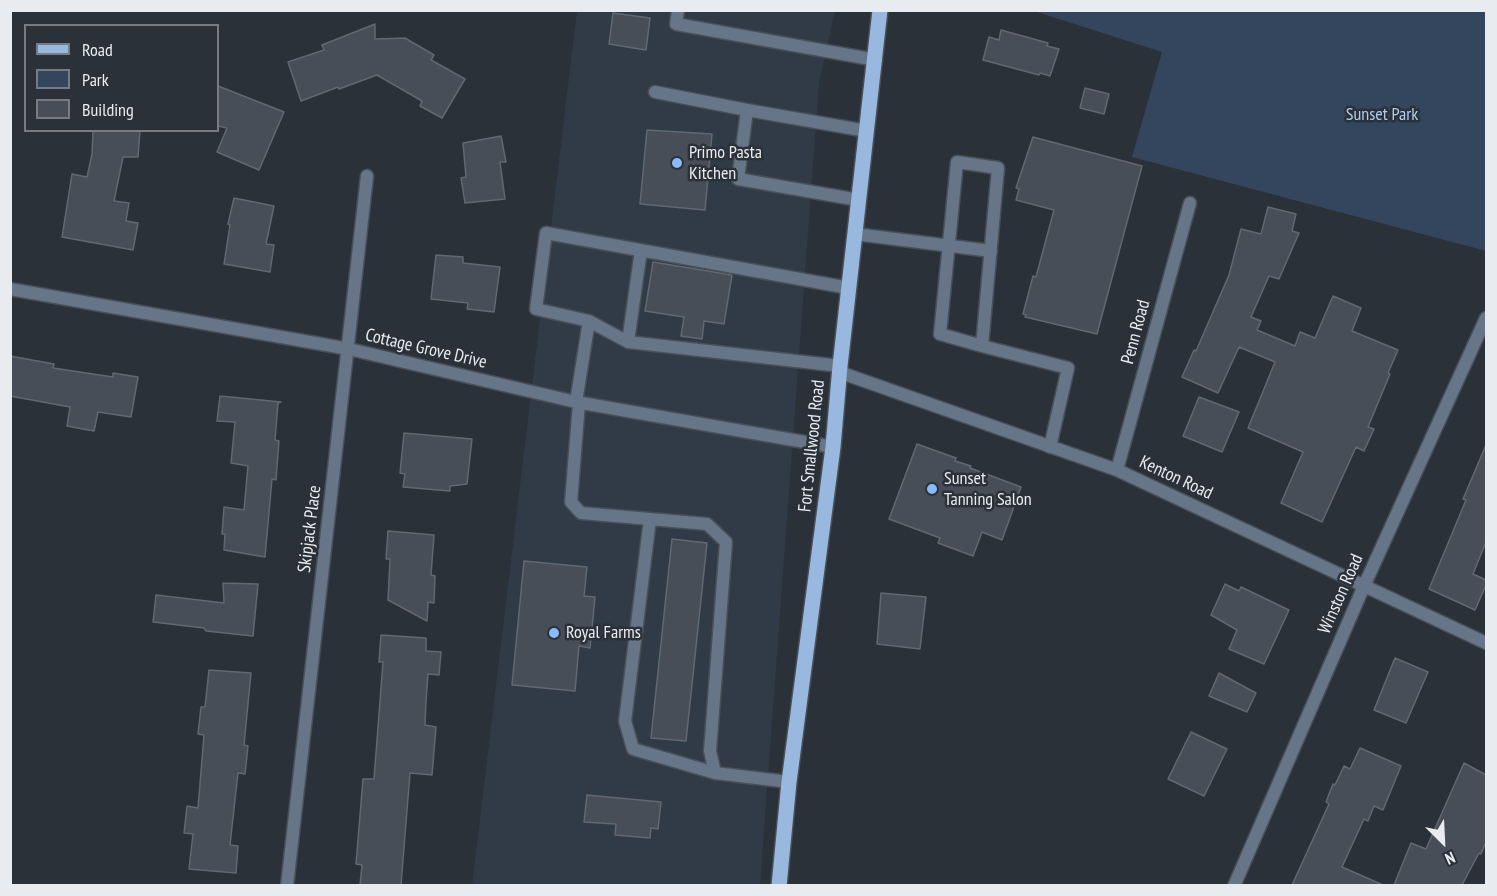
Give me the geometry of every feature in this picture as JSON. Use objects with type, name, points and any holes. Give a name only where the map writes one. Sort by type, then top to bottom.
[{"type":"main road","name":"Fort Smallwood Road","points":[[779,885],[789,782],[833,447],[880,10]]},
{"type":"street","points":[[678,10],[676,24],[876,60]]},
{"type":"street","points":[[655,92],[867,130]]},
{"type":"street","points":[[747,110],[738,179],[859,200]]},
{"type":"street","points":[[982,346],[998,168],[957,162],[940,334],[982,346],[1068,368],[1050,447]]},
{"type":"street","name":"Skipjack Place","points":[[287,885],[367,176]]},
{"type":"street","name":"Penn Road","points":[[1117,470],[1190,203]]},
{"type":"street","points":[[642,250],[628,342],[589,321],[536,309],[546,233],[642,250],[849,288]]},
{"type":"street","points":[[855,234],[991,251]]},
{"type":"street","name":"Cottage Grove Drive","points":[[10,289],[349,349],[577,403],[833,447]]},
{"type":"street","name":"Winston Road","points":[[1234,885],[1364,586],[1486,318]]},
{"type":"street","points":[[589,321],[577,403],[570,502],[581,513],[707,524],[726,542],[710,751],[715,773]]},
{"type":"street","name":"Kenton Road","points":[[628,342],[840,369],[1117,470],[1486,643]]},
{"type":"street","points":[[650,519],[624,721],[633,749],[715,773],[789,782]]},
{"type":"shaded area","points":[[577,11],[835,11],[819,83],[760,885],[472,886]]},
{"type":"green space","name":"Sunset Park","points":[[1034,11],[1486,11],[1486,251],[1132,157],[1162,52]]},
{"type":"building","points":[[613,13],[650,18],[646,50],[609,44]]},
{"type":"building","points":[[375,24],[375,39],[405,38],[434,55],[431,60],[465,79],[442,118],[420,106],[422,101],[377,75],[301,101],[288,62],[324,50],[322,45]]},
{"type":"building","points":[[1001,30],[1048,43],[1047,46],[1059,49],[1050,76],[983,60],[989,37],[999,40]]},
{"type":"building","points":[[219,86],[284,112],[259,170],[217,152],[227,128],[219,126]]},
{"type":"building","points":[[1085,88],[1109,94],[1104,114],[1080,108]]},
{"type":"building","name":"Primo Pasta Kitchen","points":[[647,130],[712,134],[705,210],[640,204]]},
{"type":"building","points":[[93,132],[140,132],[138,157],[123,157],[114,201],[129,203],[126,221],[138,223],[133,250],[62,237],[72,174],[87,177],[92,154]]},
{"type":"building","points":[[501,136],[506,162],[500,162],[505,199],[465,203],[461,178],[466,177],[463,143]]},
{"type":"building","points":[[1033,137],[1142,166],[1097,334],[1025,317],[1026,315],[1023,314],[1033,276],[1036,277],[1054,210],[1016,200],[1019,189],[1016,188]]},
{"type":"building","points":[[234,198],[274,206],[266,244],[274,245],[270,272],[224,264],[230,225],[228,224]]},
{"type":"building","points":[[1268,207],[1296,214],[1292,231],[1299,233],[1279,279],[1269,276],[1251,317],[1261,321],[1257,330],[1295,346],[1300,332],[1315,338],[1333,296],[1361,308],[1352,331],[1398,350],[1368,427],[1374,429],[1364,451],[1356,447],[1322,522],[1281,503],[1303,452],[1248,428],[1275,362],[1239,347],[1218,393],[1182,377],[1194,350],[1196,351],[1229,275],[1241,229],[1261,234]]},
{"type":"building","points":[[436,255],[463,257],[463,263],[500,267],[494,312],[467,309],[468,303],[431,299]]},
{"type":"building","points":[[653,262],[732,275],[724,324],[704,321],[702,339],[681,336],[684,317],[645,311]]},
{"type":"building","points":[[10,356],[54,364],[53,368],[113,377],[113,373],[138,377],[131,417],[98,412],[94,431],[67,426],[70,407],[10,396]]},
{"type":"building","points":[[220,396],[281,402],[278,403],[275,440],[279,441],[276,480],[272,479],[265,557],[224,550],[225,534],[222,534],[224,507],[244,510],[248,466],[231,463],[235,422],[217,421]]},
{"type":"building","points":[[1199,397],[1239,412],[1222,452],[1183,436]]},
{"type":"building","points":[[404,433],[472,439],[467,484],[450,486],[450,491],[403,487],[405,474],[400,473]]},
{"type":"building","points":[[917,444],[956,458],[955,461],[971,466],[970,468],[1021,487],[1002,540],[982,532],[973,556],[938,543],[940,538],[889,519]]},
{"type":"building","points":[[1486,445],[1486,542],[1473,574],[1486,580],[1486,585],[1475,610],[1429,589]]},
{"type":"building","points":[[388,531],[434,535],[431,575],[435,576],[434,603],[428,602],[427,621],[388,600],[390,559],[386,559]]},
{"type":"building","name":"Royal Farms","points":[[672,539],[707,543],[686,741],[651,738]]},
{"type":"building","name":"Royal Farms","points":[[524,561],[587,567],[584,596],[595,597],[590,648],[579,646],[575,691],[512,685]]},
{"type":"building","points":[[223,583],[258,584],[253,636],[153,622],[156,595],[224,603]]},
{"type":"building","points":[[1225,584],[1239,591],[1241,587],[1289,610],[1264,664],[1229,649],[1237,630],[1211,615]]},
{"type":"building","points":[[881,593],[926,597],[920,649],[877,644]]},
{"type":"building","points":[[381,635],[426,638],[426,651],[441,652],[439,675],[428,674],[426,701],[425,725],[436,727],[432,775],[410,773],[401,885],[360,885],[362,865],[356,864],[363,779],[374,779],[383,662],[379,662]]},
{"type":"building","points":[[1395,658],[1428,672],[1406,723],[1374,710]]},
{"type":"building","points":[[209,670],[251,673],[244,745],[248,746],[245,774],[238,773],[230,845],[238,846],[236,873],[189,869],[193,834],[184,833],[187,806],[198,808],[204,735],[198,734],[201,707],[205,707]]},
{"type":"building","points":[[1219,673],[1256,693],[1247,712],[1209,696]]},
{"type":"building","points":[[1191,732],[1227,749],[1204,796],[1168,779]]},
{"type":"building","points":[[1360,748],[1401,766],[1383,810],[1374,806],[1368,821],[1364,819],[1342,867],[1383,885],[1292,885],[1329,804],[1326,802],[1333,784],[1335,785],[1344,766],[1350,769]]},
{"type":"building","points":[[1464,763],[1486,775],[1486,842],[1481,854],[1479,853],[1462,885],[1394,885],[1411,843],[1426,849]]},
{"type":"building","points":[[587,795],[661,802],[658,829],[651,828],[650,838],[615,835],[616,824],[584,822]]},
{"type":"place","name":"Primo Pasta Kitchen","points":[[677,163]]},
{"type":"place","name":"Sunset Tanning Salon","points":[[932,489]]},
{"type":"place","name":"Royal Farms","points":[[554,633]]}]
